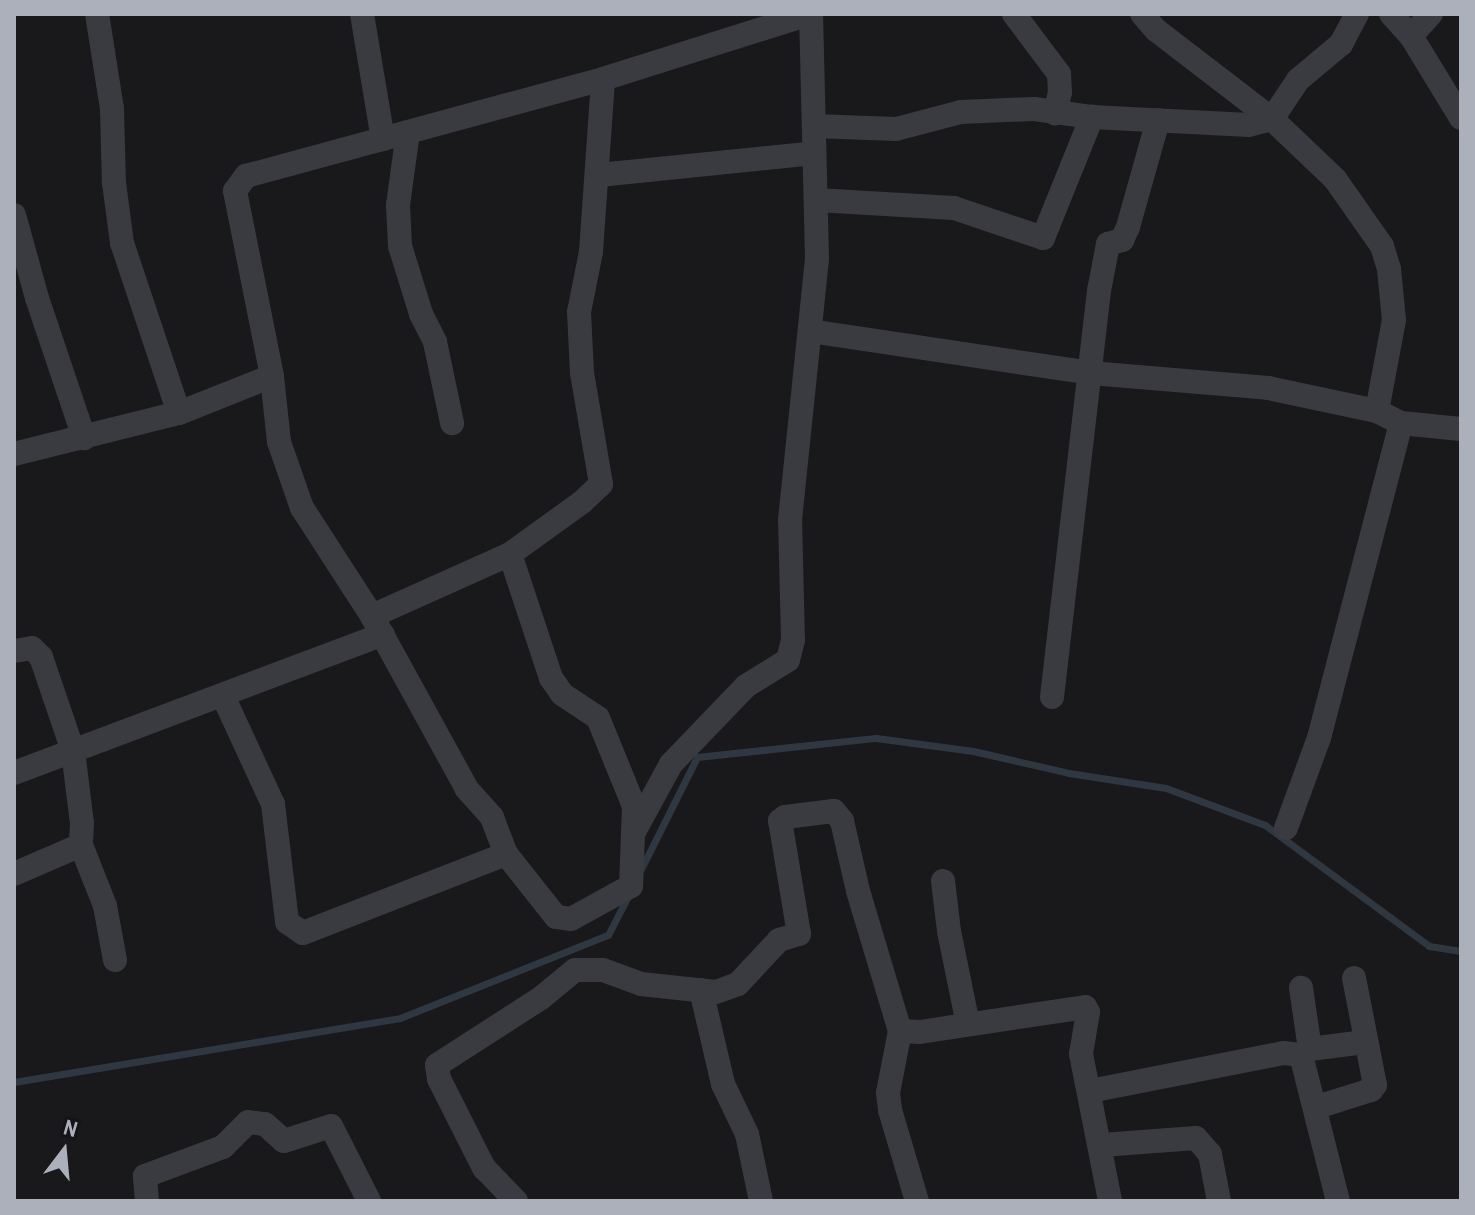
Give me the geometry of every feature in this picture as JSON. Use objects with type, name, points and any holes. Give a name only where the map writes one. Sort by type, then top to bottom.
[{"type":"street","points":[[97,14],[112,109],[114,183],[122,243],[179,413]]},
{"type":"street","points":[[362,14],[383,139]]},
{"type":"street","points":[[510,554],[551,678],[562,694],[598,718],[634,806],[631,886],[571,919],[556,917],[506,854],[492,817],[467,789],[378,625],[302,508],[279,442],[272,376],[235,191],[246,176],[603,79],[810,14],[817,258],[790,520],[793,640],[788,660],[746,686],[671,764],[635,830]]},
{"type":"street","points":[[1014,14],[1059,74],[1060,92],[1055,113]]},
{"type":"street","points":[[1142,14],[1156,30],[1272,119],[1335,179],[1382,246],[1389,269],[1394,320],[1377,411]]},
{"type":"street","points":[[814,126],[896,129],[961,112],[1034,109],[1092,117],[1249,125],[1272,119],[1298,80],[1341,44],[1357,14]]},
{"type":"street","points":[[1391,14],[1411,36],[1461,118]]},
{"type":"street","points":[[1411,36],[1431,14]]},
{"type":"street","points":[[14,773],[223,696],[378,625],[510,554],[582,502],[601,484],[582,373],[579,312],[591,252],[599,175],[603,79]]},
{"type":"street","points":[[816,200],[954,208],[1043,238],[1092,117]]},
{"type":"street","points":[[1052,697],[1108,244],[1122,240],[1128,227],[1158,120]]},
{"type":"street","points":[[408,132],[398,205],[400,246],[421,314],[435,342],[452,423]]},
{"type":"street","points":[[599,175],[814,153]]},
{"type":"street","points":[[14,215],[37,298],[84,438]]},
{"type":"street","points":[[810,331],[1091,373],[1268,388],[1377,411],[1401,423],[1461,429]]},
{"type":"street","points":[[14,454],[179,413],[272,376]]},
{"type":"street","points":[[1286,828],[1319,738],[1401,423]]},
{"type":"street","points":[[14,651],[32,648],[41,657],[73,751],[82,823],[81,845],[105,906],[115,960]]},
{"type":"street","points":[[223,696],[273,804],[287,922],[303,933],[506,854]]},
{"type":"street","points":[[516,1201],[484,1168],[439,1079],[437,1065],[541,998],[575,970],[603,970],[641,984],[716,992],[738,984],[779,940],[799,934],[779,832],[780,821],[785,817],[834,811],[842,821],[858,891],[900,1031],[888,1093],[917,1201]]},
{"type":"street","points":[[14,874],[81,845]]},
{"type":"street","points":[[943,881],[949,931],[968,1024]]},
{"type":"street","points":[[1317,1107],[1371,1090],[1375,1085],[1354,978]]},
{"type":"street","points":[[1301,988],[1305,1052],[1338,1201]]},
{"type":"street","points":[[701,990],[723,1084],[747,1134],[761,1201]]},
{"type":"street","points":[[900,1031],[920,1032],[1085,1007],[1088,1012],[1081,1054],[1102,1145],[1110,1201]]},
{"type":"street","points":[[1090,1091],[1283,1053],[1365,1042]]},
{"type":"street","points":[[147,1201],[145,1176],[223,1147],[248,1122],[265,1124],[284,1141],[331,1126],[369,1201]]},
{"type":"street","points":[[1102,1145],[1196,1138],[1210,1154],[1219,1201]]},
{"type":"waterway","points":[[641,869],[697,757],[876,738],[973,751],[1069,773],[1166,788],[1265,825],[1429,946],[1461,951]]},
{"type":"waterway","points":[[14,1082],[400,1018],[608,935],[627,898]]}]
